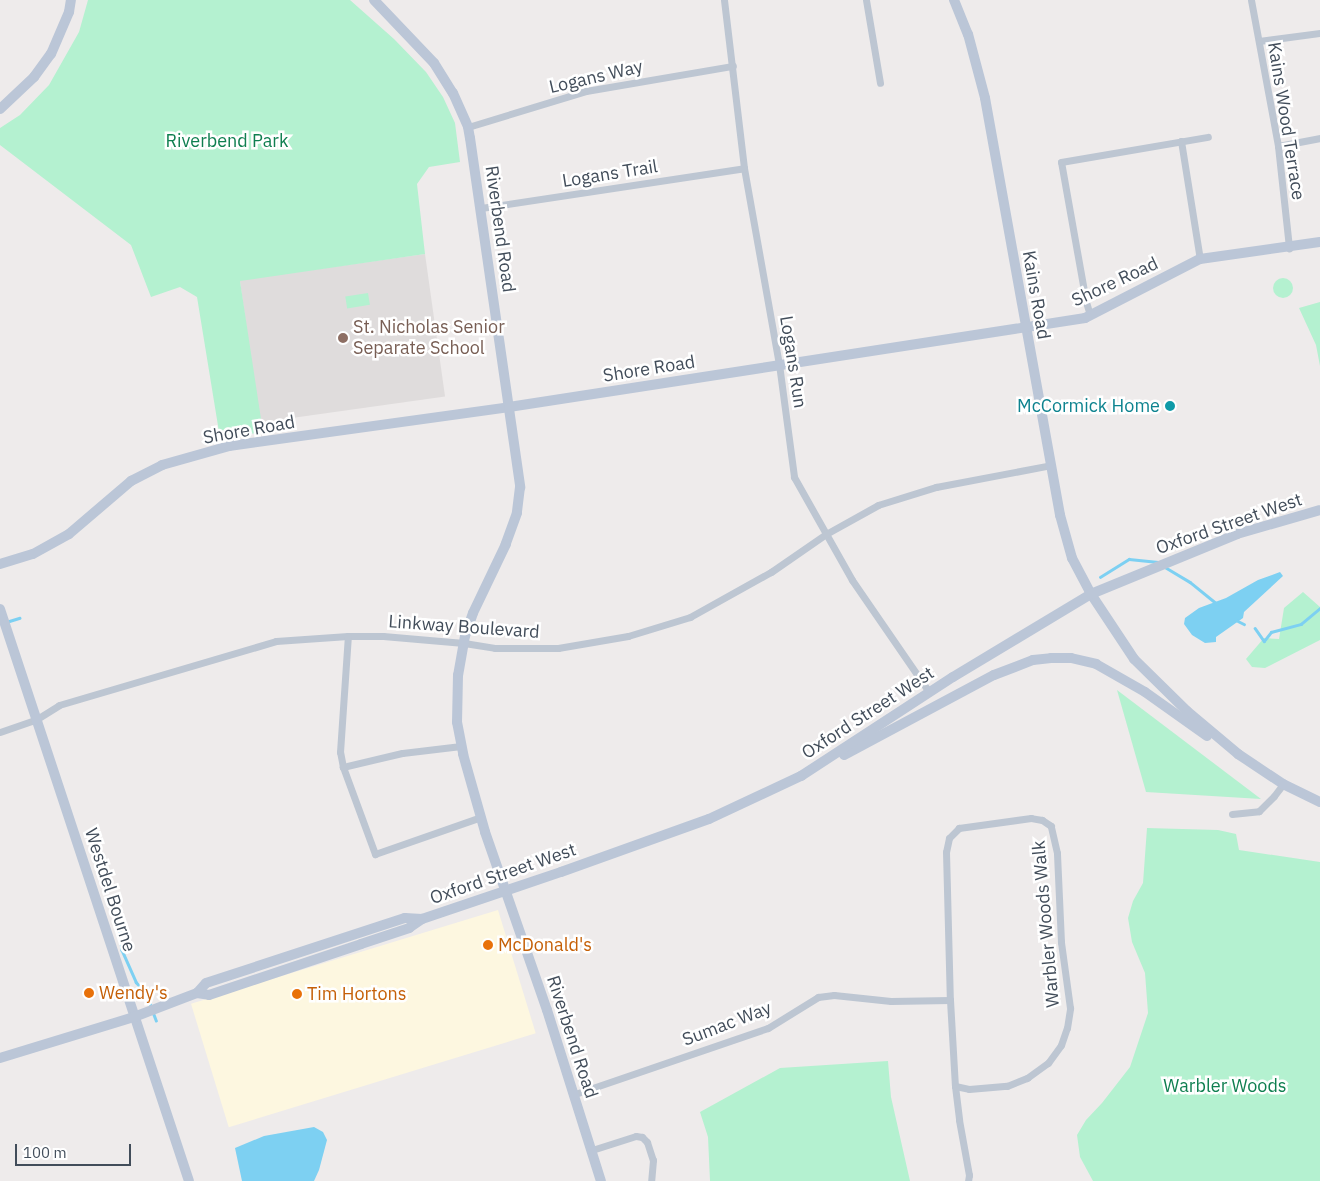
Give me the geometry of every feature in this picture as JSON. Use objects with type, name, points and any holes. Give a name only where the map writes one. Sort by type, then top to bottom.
[{"type":"street","points":[[0,109],[34,77],[51,54],[69,12],[72,0]]},
{"type":"street","name":"Riverbend Road","points":[[374,0],[434,63],[453,93],[468,127],[520,487],[517,513],[506,544],[473,613],[464,643],[457,696],[457,722],[461,746],[481,818],[575,1094],[601,1181]]},
{"type":"street","name":"Logans Run","points":[[724,0],[744,168],[779,364],[794,477],[852,580],[929,692]]},
{"type":"street","points":[[866,0],[880,83]]},
{"type":"street","name":"Kains Road","points":[[954,0],[968,34],[985,98],[1060,515],[1072,558],[1091,594],[1134,659],[1186,711],[1238,754]]},
{"type":"street","name":"Kains Wood Terrace","points":[[1251,0],[1278,146],[1289,248]]},
{"type":"street","points":[[1259,41],[1320,33]]},
{"type":"street","name":"Logans Way","points":[[468,127],[586,91],[732,66]]},
{"type":"street","points":[[1090,316],[1061,162],[1208,137]]},
{"type":"street","points":[[1278,146],[1320,138]]},
{"type":"street","points":[[1181,141],[1200,259]]},
{"type":"street","name":"Logans Trail","points":[[481,208],[744,168]]},
{"type":"street","name":"Shore Road","points":[[0,564],[32,554],[69,534],[131,481],[162,465],[229,446],[509,407],[779,364],[1026,328],[1090,316],[1200,259],[1289,248],[1320,242]]},
{"type":"street","name":"Linkway Boulevard","points":[[0,732],[37,719],[59,706],[276,641],[348,636],[383,636],[464,643],[494,648],[558,648],[637,633],[690,617],[771,572],[826,534],[878,505],[936,486],[1051,465]]},
{"type":"street","name":"Oxford Street West","points":[[0,1058],[134,1017],[197,993],[206,983],[405,918],[422,919],[708,819],[800,776],[929,692],[1091,594],[1237,534],[1320,510]]},
{"type":"street","name":"Westdel Bourne","points":[[0,609],[189,1181]]},
{"type":"street","points":[[348,636],[340,752],[343,767],[375,854],[481,818]]},
{"type":"street","points":[[800,776],[994,675],[1033,660],[1071,658],[1096,664],[1145,692],[1211,738],[1283,784],[1320,802]]},
{"type":"street","points":[[343,767],[394,754],[461,746]]},
{"type":"street","points":[[1232,814],[1259,811],[1283,784]]},
{"type":"street","name":"Warbler Woods Walk","points":[[955,1086],[969,1089],[1007,1086],[1027,1078],[1048,1063],[1061,1045],[1067,1028],[1070,1008],[1062,942],[1057,846],[1051,826],[1042,820],[1031,818],[959,828],[949,838],[946,852],[950,1000],[955,1086],[958,1120],[969,1181]]},
{"type":"street","name":"Sumac Way","points":[[575,1094],[768,1028],[818,997],[834,995],[891,1001],[950,1000]]},
{"type":"street","points":[[592,1150],[636,1136],[642,1137],[647,1142],[653,1160],[651,1181]]},
{"type":"shaded area","name":"St. Nicholas Senior Separate School","points":[[425,254],[445,397],[260,423],[240,280]]},
{"type":"shaded area","points":[[498,910],[536,1033],[229,1127],[191,1004]]},
{"type":"green space","name":"Riverbend Park","points":[[88,0],[350,0],[394,39],[426,72],[443,97],[455,123],[460,162],[429,167],[417,184],[425,254],[240,281],[263,432],[220,438],[197,297],[180,287],[151,297],[131,245],[0,145],[0,128],[20,115],[49,85],[79,32]]},
{"type":"green space","points":[[1283,278],[1290,281],[1293,288],[1290,295],[1283,298],[1276,295],[1273,288],[1276,281]]},
{"type":"green space","points":[[368,293],[370,305],[347,308],[345,297]]},
{"type":"green space","points":[[1320,302],[1320,366],[1316,345],[1299,308]]},
{"type":"green space","points":[[1303,592],[1320,607],[1320,640],[1265,668],[1252,667],[1246,659],[1264,638],[1279,639],[1284,608]]},
{"type":"green space","points":[[1117,690],[1261,799],[1146,792]]},
{"type":"green space","name":"Warbler Woods","points":[[1147,828],[1218,830],[1236,834],[1239,850],[1320,862],[1320,1181],[1093,1181],[1080,1157],[1077,1135],[1086,1120],[1130,1067],[1148,1013],[1145,973],[1132,942],[1128,918],[1133,901],[1143,883]]},
{"type":"green space","points":[[888,1061],[891,1097],[910,1181],[710,1181],[708,1137],[700,1112],[780,1068]]},
{"type":"water","points":[[1280,572],[1283,576],[1244,612],[1243,618],[1216,637],[1216,642],[1205,643],[1192,635],[1184,624],[1185,618],[1199,608],[1226,598],[1258,580]]},
{"type":"water","points":[[314,1127],[323,1132],[327,1140],[314,1181],[242,1181],[235,1148],[264,1136]]},
{"type":"waterway","points":[[1100,577],[1129,559],[1158,562]]},
{"type":"waterway","points":[[1165,567],[1190,582],[1217,604]]},
{"type":"waterway","points":[[1255,628],[1264,641],[1271,632],[1301,624],[1320,608]]},
{"type":"waterway","points":[[6,622],[19,618]]},
{"type":"waterway","points":[[1236,620],[1244,624]]},
{"type":"waterway","points":[[115,925],[120,932],[122,950],[136,982],[148,995],[151,1007]]},
{"type":"waterway","points":[[153,1012],[156,1020]]},
{"type":"place","name":"St. Nicholas Senior Separate School","points":[[343,338]]},
{"type":"place","name":"McCormick Home","points":[[1170,406]]},
{"type":"place","name":"McDonald's","points":[[488,945]]},
{"type":"place","name":"Wendy's","points":[[89,993]]},
{"type":"place","name":"Tim Hortons","points":[[297,994]]}]
